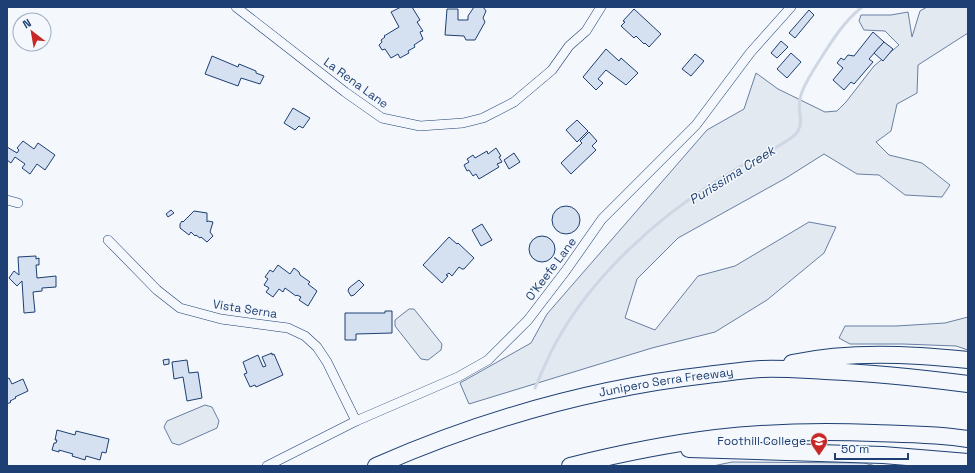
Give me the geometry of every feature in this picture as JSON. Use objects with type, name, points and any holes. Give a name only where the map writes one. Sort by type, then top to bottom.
[{"type":"highway","points":[[760,369],[826,357],[861,355],[904,355],[968,360]]},
{"type":"highway","name":"Junipero Serra Freeway","points":[[376,466],[420,447],[479,425],[539,407],[664,380],[760,369],[788,369],[914,377],[968,384]]},
{"type":"highway","points":[[570,466],[600,458],[717,438],[791,433],[849,432],[907,434],[968,439]]},
{"type":"highway","points":[[664,446],[723,451],[883,455],[968,462]]},
{"type":"street","name":"La Rena Lane","points":[[236,7],[345,92],[382,118],[420,126],[464,123],[483,118],[514,102],[552,70],[570,46],[586,31],[601,7]]},
{"type":"street","name":"O'Keefe Lane","points":[[267,466],[356,421],[458,377],[488,360],[528,320],[567,269],[602,219],[696,125],[750,53],[791,7]]},
{"type":"street","points":[[7,200],[18,204]]},
{"type":"street","name":"Vista Serna","points":[[108,240],[157,290],[180,308],[221,319],[288,328],[305,336],[317,346],[327,362],[356,421]]},
{"type":"shaded area","points":[[927,7],[968,7],[968,33],[918,65],[917,93],[897,104],[891,131],[876,142],[889,155],[922,163],[950,185],[942,197],[905,195],[879,175],[857,174],[824,154],[786,178],[678,238],[637,279],[625,318],[655,330],[698,276],[735,266],[809,222],[836,227],[824,253],[767,300],[715,332],[652,348],[469,404],[460,383],[531,343],[547,314],[707,130],[744,109],[756,73],[778,89],[825,112],[837,111],[846,102],[874,66],[899,45],[885,31],[864,30],[859,21],[861,15],[891,15],[908,12],[912,37],[920,11]]},
{"type":"shaded area","points":[[409,309],[414,309],[442,344],[441,350],[428,360],[421,359],[395,326],[395,320]]},
{"type":"shaded area","points":[[968,317],[968,350],[956,346],[850,344],[839,338],[845,326],[896,326],[945,323]]},
{"type":"shaded area","points":[[205,405],[212,407],[219,421],[217,428],[179,445],[172,443],[164,427],[167,421]]},
{"type":"shaded area","points":[[732,462],[864,463],[876,466],[713,466]]},
{"type":"building","points":[[401,7],[412,7],[420,20],[417,22],[423,31],[420,32],[423,39],[414,45],[415,47],[408,51],[409,53],[400,58],[398,54],[391,58],[385,49],[382,50],[379,45],[382,42],[381,40],[385,37],[384,36],[399,27],[391,12]]},
{"type":"building","points":[[474,7],[483,7],[486,11],[483,18],[485,22],[475,40],[466,40],[464,36],[445,35],[447,9],[458,9],[458,20],[468,20],[468,16]]},
{"type":"building","points":[[634,9],[661,34],[649,47],[636,36],[634,38],[621,26],[625,22],[623,21]]},
{"type":"building","points":[[809,10],[814,15],[795,38],[789,33]]},
{"type":"building","points":[[873,32],[884,42],[869,59],[873,62],[854,84],[851,82],[844,90],[833,80],[843,68],[837,63],[841,58],[844,60],[848,55],[854,56]]},
{"type":"building","points":[[781,41],[788,47],[777,58],[771,53]]},
{"type":"building","points":[[884,42],[893,49],[883,61],[874,53]]},
{"type":"building","points":[[606,49],[619,61],[621,58],[638,73],[626,85],[606,70],[598,79],[603,83],[596,90],[583,77]]},
{"type":"building","points":[[791,53],[801,62],[787,78],[777,69]]},
{"type":"building","points":[[695,54],[704,61],[691,76],[682,69]]},
{"type":"building","points":[[212,56],[238,67],[239,64],[264,76],[260,84],[241,78],[238,86],[205,74]]},
{"type":"building","points":[[293,108],[310,118],[303,128],[299,126],[295,130],[284,123]]},
{"type":"building","points":[[577,120],[588,131],[577,142],[566,130]]},
{"type":"building","points":[[589,132],[597,141],[592,146],[596,150],[571,174],[561,163],[582,143],[580,141]]},
{"type":"building","points":[[23,141],[34,149],[38,143],[55,155],[45,170],[37,164],[30,174],[22,168],[25,164],[15,157],[11,163],[7,160],[7,147],[17,153],[19,150],[17,148]]},
{"type":"building","points":[[496,148],[501,156],[499,157],[502,162],[497,164],[499,167],[479,179],[476,174],[473,176],[469,170],[467,171],[464,165],[469,162],[467,159],[473,155],[475,158],[487,151],[488,154]]},
{"type":"building","points":[[514,153],[520,162],[509,169],[504,160]]},
{"type":"building","points":[[566,206],[576,210],[580,220],[576,230],[566,234],[556,230],[552,220],[556,210]]},
{"type":"building","points":[[171,210],[174,213],[168,217],[166,214]]},
{"type":"building","points":[[194,211],[207,213],[207,222],[213,222],[210,232],[213,236],[207,242],[201,237],[195,236],[191,232],[189,235],[180,228],[182,221],[183,222]]},
{"type":"building","points":[[482,224],[492,240],[481,246],[472,230]]},
{"type":"building","points":[[542,236],[551,240],[555,249],[551,258],[542,262],[533,258],[529,249],[533,240]]},
{"type":"building","points":[[449,237],[474,258],[464,269],[459,267],[452,276],[449,273],[446,275],[448,276],[442,283],[423,265]]},
{"type":"building","points":[[36,256],[36,259],[39,258],[39,265],[36,265],[37,278],[56,276],[56,287],[42,288],[42,291],[33,292],[35,312],[24,313],[22,281],[17,286],[9,278],[14,271],[19,275],[18,257]]},
{"type":"building","points":[[278,265],[290,274],[294,268],[300,275],[310,282],[308,284],[317,291],[308,306],[299,300],[301,297],[296,296],[285,288],[283,292],[279,289],[273,297],[266,292],[269,288],[264,285],[268,279],[265,277],[270,270],[273,272]]},
{"type":"building","points":[[359,280],[364,285],[351,296],[348,291],[349,288]]},
{"type":"building","points":[[385,311],[392,311],[392,333],[356,334],[356,340],[345,340],[345,313],[385,313]]},
{"type":"building","points":[[272,353],[272,355],[274,354],[283,375],[256,387],[255,385],[250,387],[244,374],[247,373],[243,362],[258,355],[263,367],[266,366],[262,357]]},
{"type":"building","points":[[169,359],[169,364],[164,365],[163,360]]},
{"type":"building","points":[[187,360],[189,373],[198,372],[202,398],[187,401],[183,377],[174,379],[172,362]]},
{"type":"building","points":[[9,378],[12,384],[23,379],[28,391],[15,397],[16,398],[7,404],[7,379]]},
{"type":"building","points":[[57,430],[75,435],[76,431],[109,439],[106,453],[102,452],[100,460],[86,456],[85,460],[72,456],[73,454],[59,450],[59,452],[52,450],[54,443],[56,443],[57,440],[55,440]]},
{"type":"waterway","name":"Purissima Creek","points":[[535,388],[558,339],[572,316],[589,293],[628,250],[650,230],[695,195],[742,165],[795,135],[800,127],[799,103],[802,90],[806,82],[837,34],[848,20],[862,7]]},
{"type":"place","name":"Foothill College","points":[[819,456]]}]
